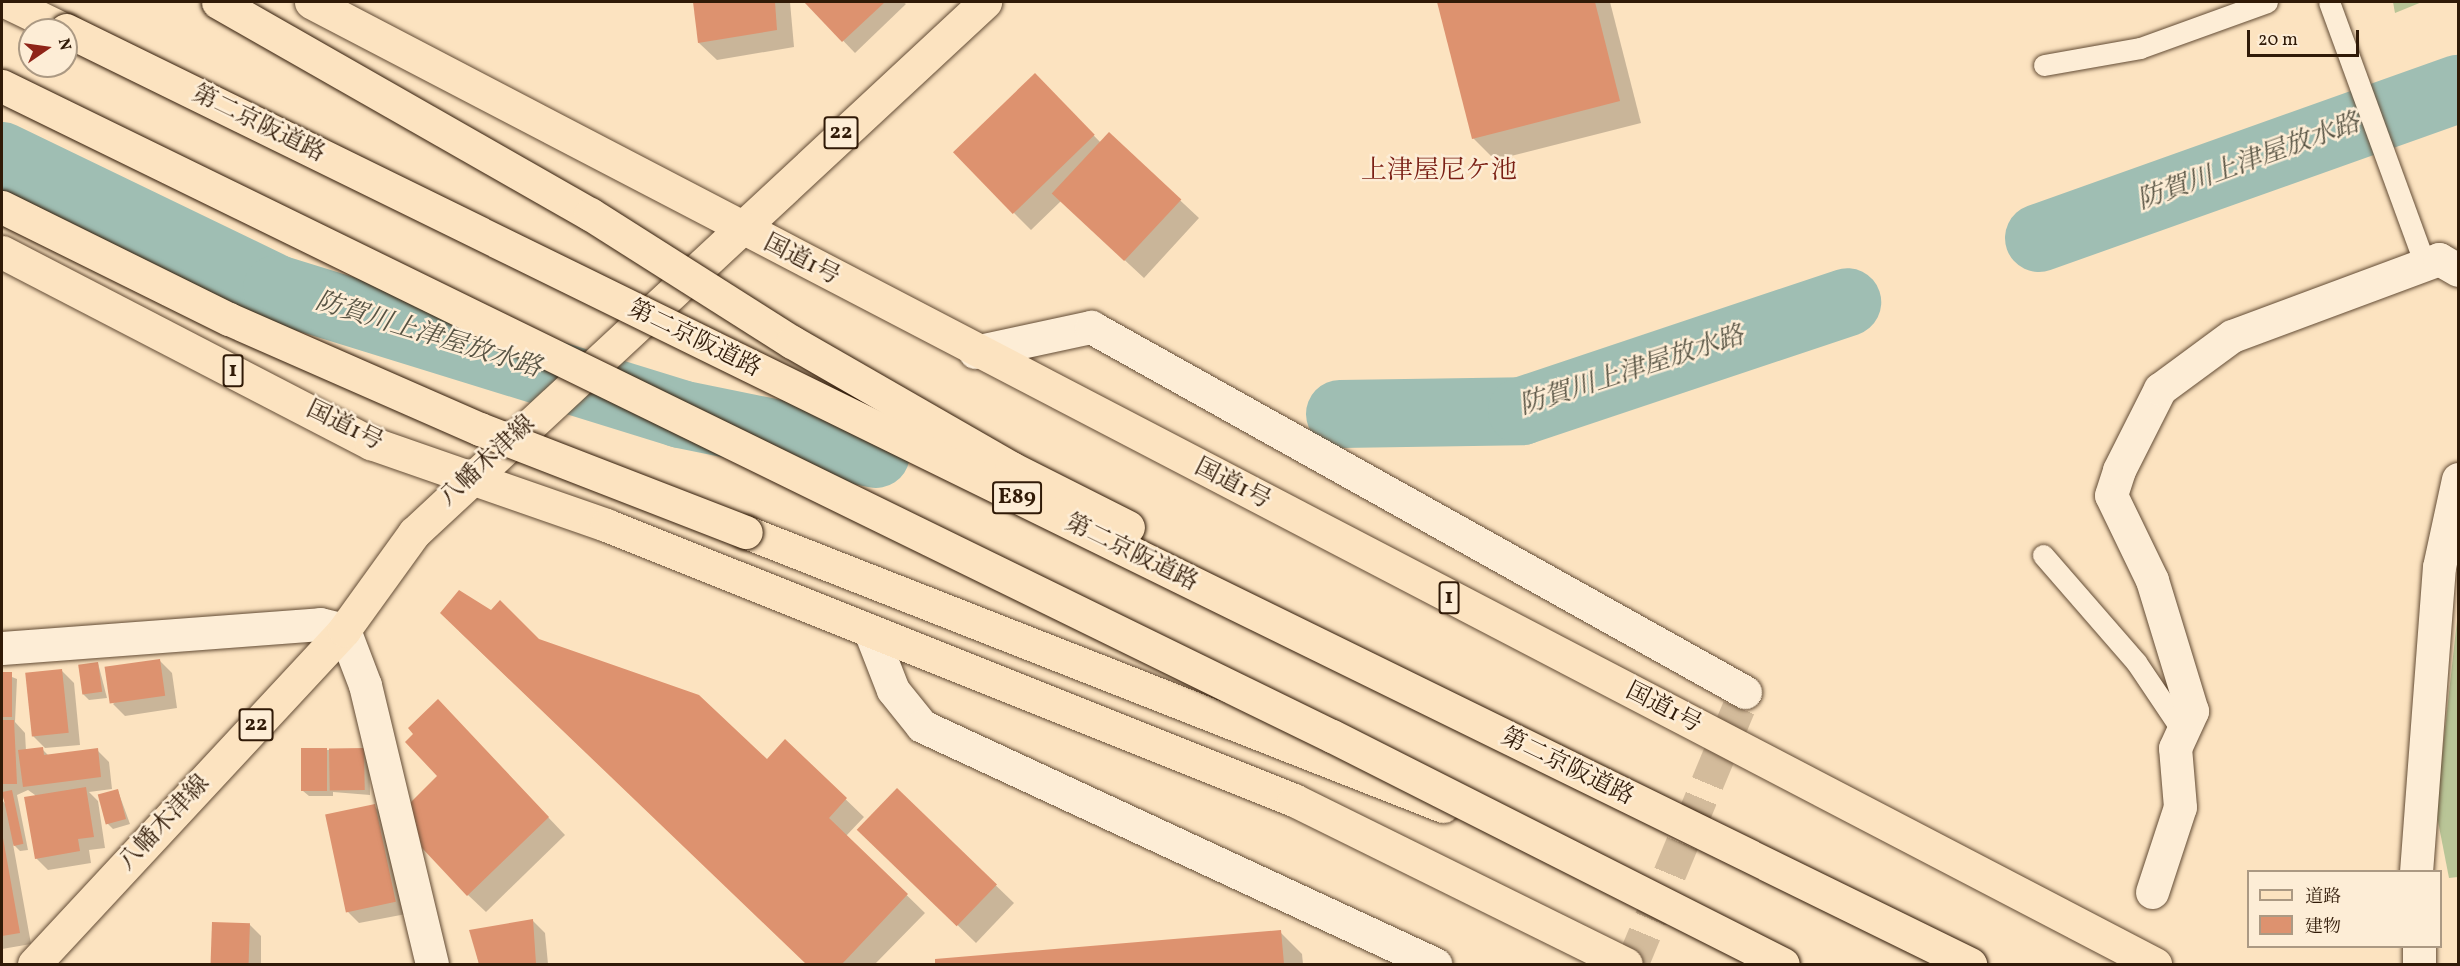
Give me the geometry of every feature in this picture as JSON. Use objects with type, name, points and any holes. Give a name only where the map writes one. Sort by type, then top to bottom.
[{"type":"main road","name":"第二京阪道路","points":[[7,2],[41,18]]},
{"type":"main road","points":[[218,2],[590,214],[792,342],[1011,468],[1475,704],[1647,807]]},
{"type":"main road","name":"国道1号","points":[[311,2],[742,231],[2155,964]]},
{"type":"main road","name":"八幡木津線","points":[[34,964],[344,630],[414,533],[699,265],[742,231],[985,2]]},
{"type":"main road","name":"第二京阪道路","points":[[78,36],[1970,964]]},
{"type":"main road","points":[[2,86],[1332,736],[1545,846],[1784,964]]},
{"type":"main road","points":[[2,207],[230,319],[480,429],[1545,846]]},
{"type":"main road","name":"国道1号","points":[[2,252],[371,442],[469,479],[606,525],[1294,800],[1626,964]]},
{"type":"street","points":[[2152,892],[2180,807],[2175,748],[2192,711],[2152,580],[2110,495],[2160,389],[2232,336],[2439,259],[2458,270]]},
{"type":"street","points":[[975,352],[1091,327],[1745,692]]},
{"type":"street","points":[[2416,870],[2458,479]]},
{"type":"street","points":[[2,648],[320,624],[344,630],[364,685],[432,964]]},
{"type":"street","points":[[870,631],[893,690],[922,726],[1435,964]]},
{"type":"street","points":[[2419,948],[2419,964]]},
{"type":"lane","points":[[2044,65],[2140,48],[2267,2]]},
{"type":"lane","points":[[2329,2],[2425,264]]},
{"type":"lane","points":[[2043,555],[2136,662],[2182,732]]},
{"type":"green space","points":[[2393,2],[2422,2],[2395,13]]},
{"type":"green space","points":[[2458,611],[2458,877],[2449,878],[2436,811]]},
{"type":"building","points":[[693,2],[775,2],[777,30],[698,43]]},
{"type":"building","points":[[804,2],[885,2],[842,42]]},
{"type":"building","points":[[1437,2],[1595,2],[1620,101],[1472,139]]},
{"type":"building","points":[[1035,73],[1095,135],[1013,214],[953,152]]},
{"type":"building","points":[[1109,132],[1181,200],[1124,261],[1052,193]]},
{"type":"building","points":[[459,590],[491,610],[500,600],[539,639],[699,695],[767,759],[785,739],[847,798],[829,818],[908,894],[842,964],[806,964],[440,613]]},
{"type":"building","points":[[160,659],[165,696],[110,703],[105,667]]},
{"type":"building","points":[[98,662],[102,692],[82,694],[78,665]]},
{"type":"building","points":[[62,669],[69,733],[32,737],[25,673]]},
{"type":"building","points":[[2,672],[12,672],[12,717],[2,717]]},
{"type":"building","points":[[438,699],[549,817],[467,896],[422,848],[410,803],[437,776],[405,742],[413,734],[408,728]]},
{"type":"building","points":[[2,720],[14,720],[17,784],[2,784]]},
{"type":"building","points":[[43,747],[44,755],[98,748],[101,777],[23,787],[18,750]]},
{"type":"building","points":[[301,748],[327,748],[327,791],[301,791]]},
{"type":"building","points":[[364,748],[365,790],[330,791],[329,749]]},
{"type":"building","points":[[86,787],[94,837],[78,839],[80,851],[35,859],[24,797]]},
{"type":"building","points":[[897,788],[997,885],[957,926],[857,830]]},
{"type":"building","points":[[118,789],[126,819],[106,824],[98,794]]},
{"type":"building","points":[[12,790],[23,844],[14,846],[2,792]]},
{"type":"building","points":[[375,804],[396,902],[346,912],[325,815]]},
{"type":"building","points":[[2,839],[20,933],[2,936]]},
{"type":"building","points":[[533,919],[536,964],[479,964],[469,930]]},
{"type":"building","points":[[212,922],[250,923],[249,964],[211,964]]},
{"type":"building","points":[[1281,930],[1284,964],[935,964],[935,959]]},
{"type":"waterway","name":"防賀川上津屋放水路","points":[[2039,238],[2458,89]]},
{"type":"waterway","name":"防賀川上津屋放水路","points":[[2,156],[277,289],[680,414],[876,454]]},
{"type":"waterway","name":"防賀川上津屋放水路","points":[[1340,414],[1522,411],[1847,302]]},
{"type":"tunnel","points":[[1632,964],[1745,692]]},
{"type":"district","name":"上津屋尼ケ池","points":[[1439,172]]}]
